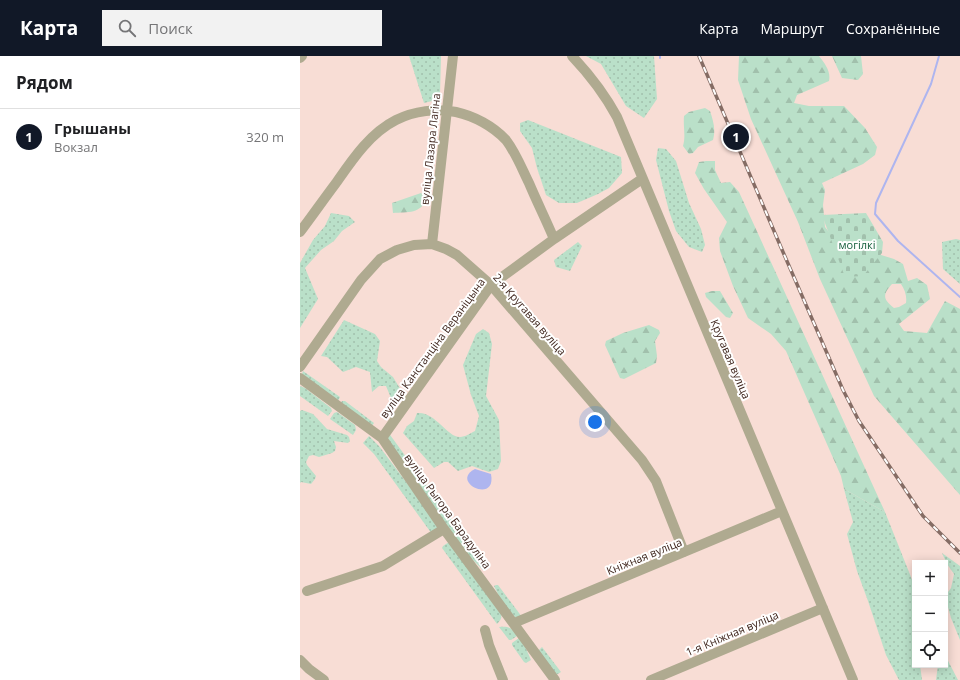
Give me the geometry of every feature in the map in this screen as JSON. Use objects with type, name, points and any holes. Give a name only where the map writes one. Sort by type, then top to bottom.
[{"type":"street","name":"вуліца Лазара Лагіна","points":[[432,244],[453,56]]},
{"type":"street","name":"Кругавая вуліца","points":[[572,56],[593,79],[608,100],[617,117],[853,680]]},
{"type":"street","points":[[300,232],[356,156],[381,130],[397,120],[417,113],[446,110],[479,120],[496,131],[506,141],[520,164],[554,239]]},
{"type":"street","name":"вуліца Канстанціна Вераніцына","points":[[382,438],[491,284],[642,179]]},
{"type":"street","name":"2-я Кругавая вуліца","points":[[300,367],[361,280],[380,259],[397,250],[414,245],[432,244],[446,249],[457,255],[491,284],[650,470],[656,481],[684,552]]},
{"type":"street","name":"вуліца Рыгора Барадуліна","points":[[300,378],[382,438],[444,529],[514,622],[555,680]]},
{"type":"street","name":"Кніжная вуліца","points":[[514,622],[782,511]]},
{"type":"street","points":[[307,591],[384,566],[444,529]]},
{"type":"street","name":"1-я Кніжная вуліца","points":[[651,680],[822,608]]},
{"type":"street","points":[[485,630],[489,645],[503,680]]},
{"type":"street","points":[[300,660],[324,680]]},
{"type":"green space","points":[[409,56],[441,56],[440,95],[436,100],[424,103]]},
{"type":"green space","points":[[586,56],[654,56],[657,99],[644,118],[626,106],[601,64]]},
{"type":"green space","points":[[739,56],[819,56],[828,71],[829,81],[797,95],[794,103],[809,106],[844,106],[865,128],[877,147],[875,155],[863,164],[822,183],[825,190],[823,205],[825,227],[836,241],[894,259],[903,264],[908,281],[917,278],[927,285],[930,299],[899,324],[904,331],[927,333],[945,301],[960,309],[960,495],[874,396],[820,279],[798,222],[751,119],[738,80]],"holes":[[[892,284],[901,284],[904,289],[906,303],[894,308],[887,302],[885,296]]]},
{"type":"green space","points":[[832,56],[861,56],[863,74],[858,80],[842,78]]},
{"type":"green space","points":[[705,108],[710,111],[713,121],[713,140],[698,147],[693,153],[689,154],[683,146],[684,116],[689,112]]},
{"type":"green space","points":[[528,120],[621,157],[622,173],[609,188],[598,194],[577,203],[559,203],[546,195],[532,148],[520,131],[520,123]]},
{"type":"green space","points":[[658,148],[666,149],[676,161],[689,203],[701,229],[705,245],[702,252],[689,247],[676,231],[669,211],[656,160]]},
{"type":"green space","points":[[715,161],[715,170],[721,183],[730,182],[739,192],[885,512],[844,489],[841,476],[786,351],[771,334],[748,318],[733,286],[720,251],[719,238],[727,222],[704,189],[695,173],[699,162]]},
{"type":"green space","points":[[421,193],[427,198],[418,210],[393,213],[392,203]]},
{"type":"green space","points":[[331,213],[349,216],[355,222],[342,231],[334,241],[321,250],[305,268],[318,299],[300,328],[300,263],[313,240],[325,226]]},
{"type":"green space","name":"могілкі","points":[[866,213],[883,242],[882,253],[863,276],[845,277],[822,215]]},
{"type":"green space","points":[[956,239],[960,240],[960,284],[943,269],[942,242]]},
{"type":"green space","points":[[578,242],[582,246],[570,271],[556,267],[554,260]]},
{"type":"green space","points":[[720,291],[733,313],[730,318],[726,317],[706,297],[705,293]]},
{"type":"green space","points":[[344,320],[375,334],[380,341],[377,361],[381,367],[393,377],[401,390],[395,399],[391,398],[386,386],[379,386],[372,392],[370,372],[356,367],[343,372],[327,357],[321,356]]},
{"type":"green space","points":[[649,325],[659,330],[660,333],[655,341],[657,356],[656,363],[624,379],[620,378],[605,345],[606,341],[623,333]]},
{"type":"green space","points":[[483,329],[489,333],[492,344],[486,396],[499,420],[501,461],[498,469],[489,472],[472,466],[458,471],[448,462],[444,462],[434,468],[403,433],[407,426],[414,421],[417,413],[423,413],[429,416],[455,436],[464,436],[475,431],[479,416],[471,395],[463,365],[476,334]]},
{"type":"green space","points":[[303,371],[340,397],[338,401],[302,374]]},
{"type":"green space","points":[[300,386],[305,388],[331,408],[332,411],[328,416],[300,396]]},
{"type":"green space","points":[[342,401],[345,401],[374,423],[371,427],[340,404]]},
{"type":"green space","points":[[302,410],[313,414],[327,429],[347,435],[350,441],[348,443],[334,441],[336,447],[335,451],[332,453],[319,457],[313,455],[309,456],[306,462],[307,465],[316,476],[311,484],[300,483],[300,411]]},
{"type":"green space","points":[[337,412],[355,425],[356,430],[353,435],[330,419],[334,413]]},
{"type":"green space","points":[[388,432],[485,566],[483,570],[469,556],[386,441]]},
{"type":"green space","points":[[369,436],[379,446],[437,523],[437,528],[432,534],[374,454],[363,443]]},
{"type":"green space","points":[[844,489],[885,512],[912,580],[912,668],[920,668],[922,680],[899,680],[886,655],[857,571],[847,534],[853,522]]},
{"type":"green space","points":[[449,542],[501,613],[501,619],[497,624],[442,548]]},
{"type":"green space","points":[[942,553],[960,566],[960,640],[948,607],[948,592],[951,588],[954,574],[948,565],[948,560],[945,560]]},
{"type":"green space","points":[[498,585],[522,617],[516,618],[503,604],[494,586]]},
{"type":"green space","points":[[499,627],[510,628],[517,636],[509,640]]},
{"type":"green space","points":[[519,638],[524,644],[531,660],[526,663],[512,645],[512,643]]},
{"type":"green space","points":[[542,647],[561,672],[556,675],[538,651]]},
{"type":"green space","points":[[948,661],[958,680],[936,680],[938,668],[948,668]]},
{"type":"water","points":[[475,469],[491,474],[491,483],[487,488],[476,488],[467,480],[468,474]]},
{"type":"waterway","points":[[939,56],[931,84],[876,203],[875,214],[898,241],[960,297]]},
{"type":"railway","points":[[699,56],[843,390],[859,421],[923,516],[960,553]]},
{"type":"place","name":"Грышаны","points":[[736,137]]}]
